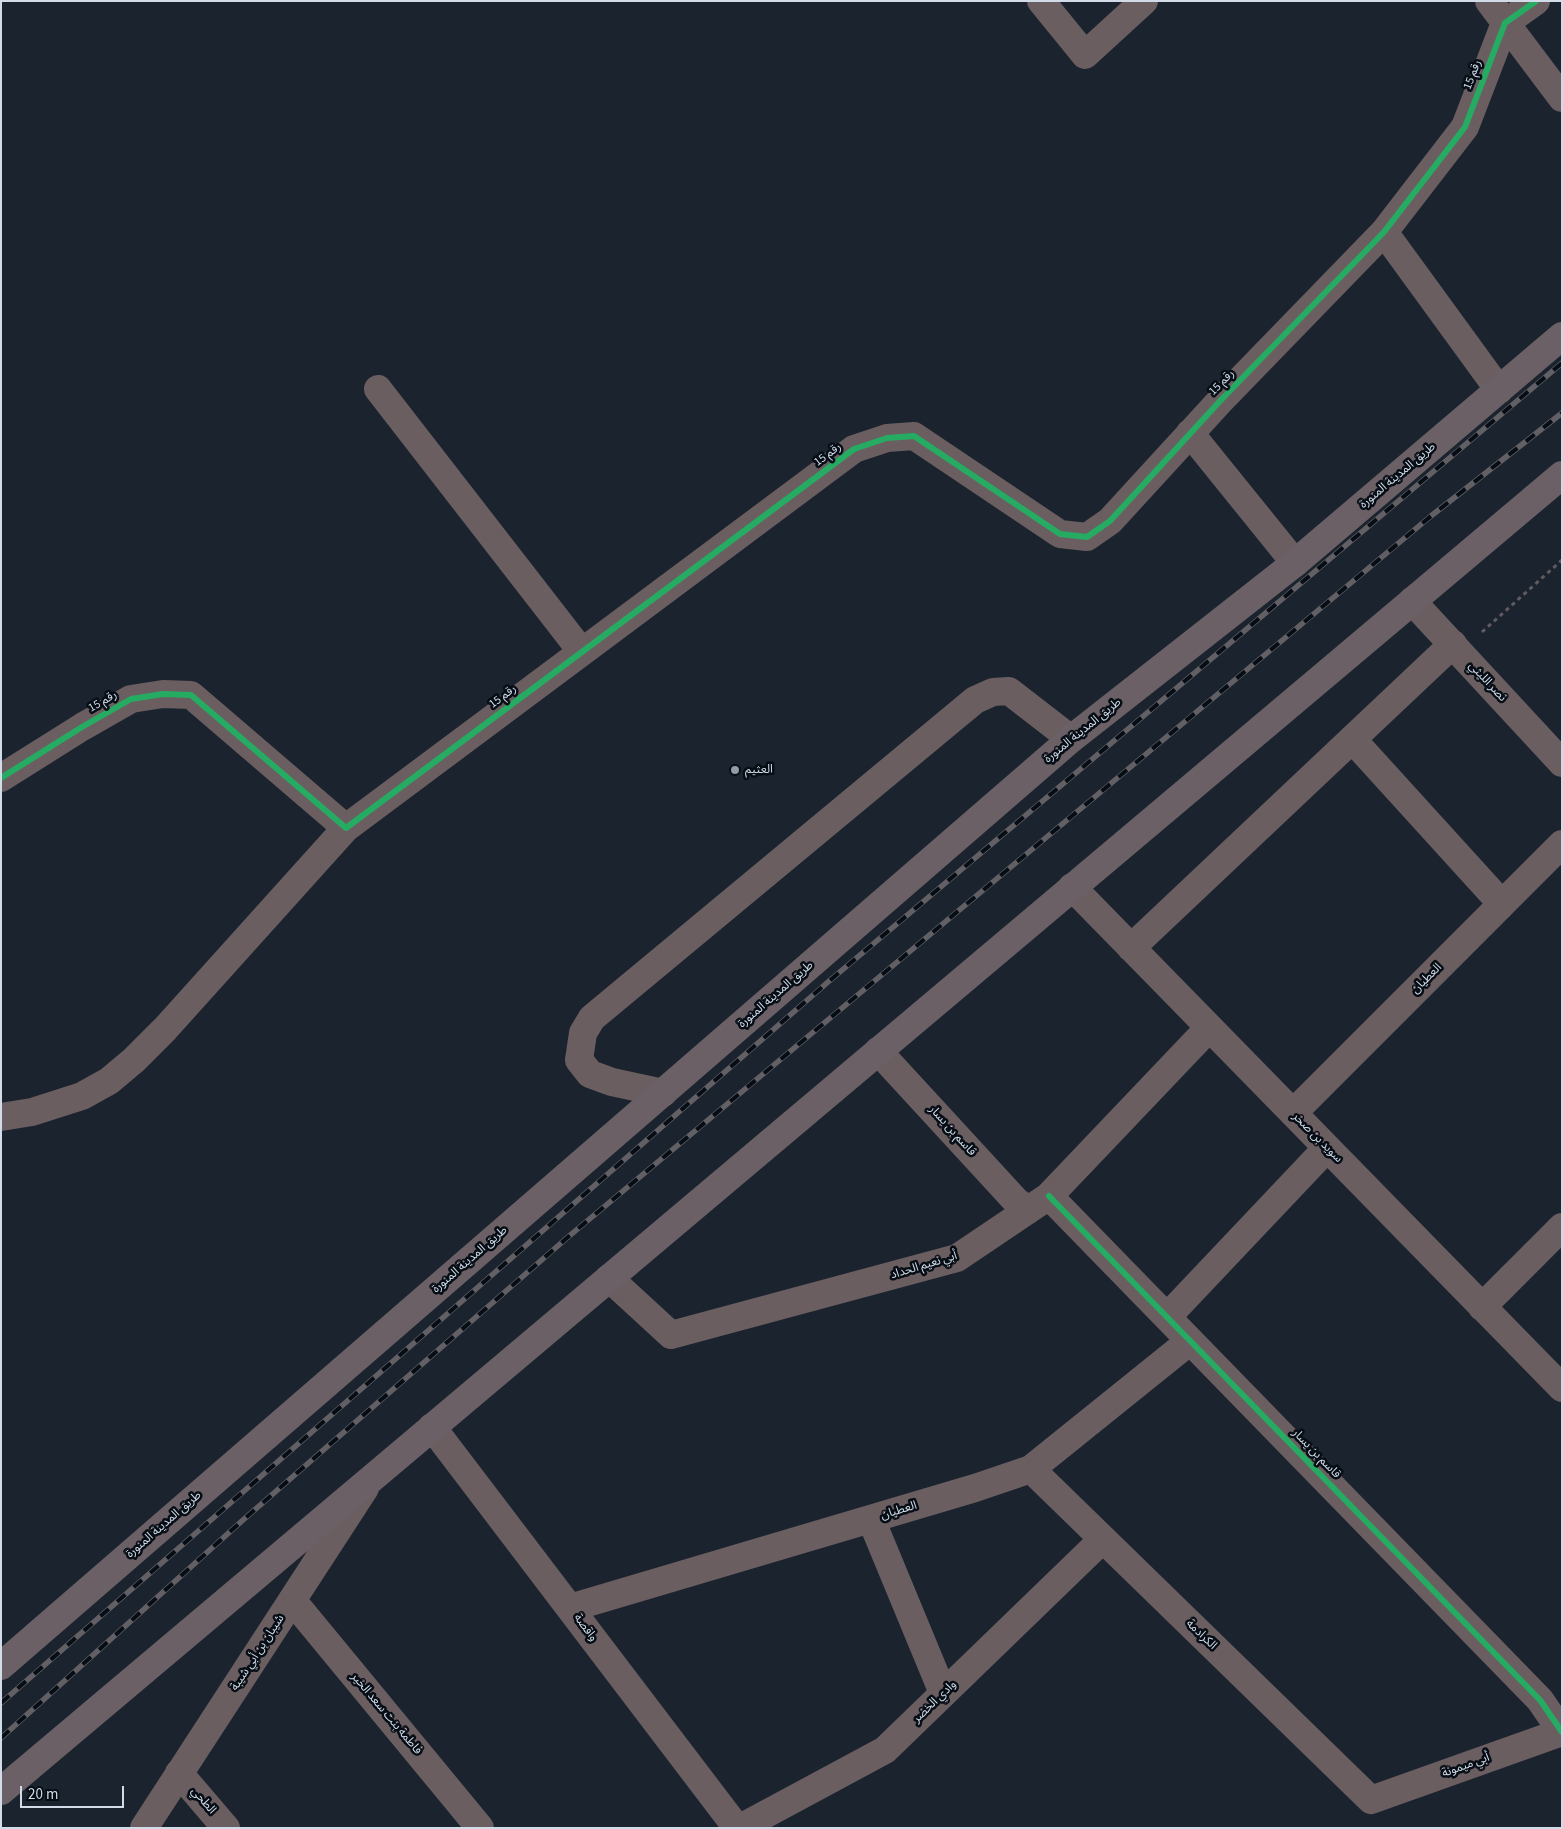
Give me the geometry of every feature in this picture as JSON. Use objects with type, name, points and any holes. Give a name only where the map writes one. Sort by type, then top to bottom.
[{"type":"main road","name":"طريق المدينة المنورة","points":[[1,1666],[1071,739],[1296,563],[1562,336]]},
{"type":"main road","points":[[1,1791],[1562,475]]},
{"type":"street","points":[[1041,1],[1084,55],[1144,1]]},
{"type":"street","points":[[1489,1],[1562,98]]},
{"type":"street","points":[[1506,23],[1536,1]]},
{"type":"street","name":"رقم 15","points":[[1,778],[82,727],[131,699],[164,694],[190,695],[346,828],[854,449],[886,438],[914,436],[1060,534],[1087,537],[1110,522],[1190,433],[1384,232],[1465,127],[1506,23]]},
{"type":"street","points":[[1384,232],[1499,390]]},
{"type":"street","points":[[378,389],[582,652]]},
{"type":"street","points":[[1190,433],[1296,563]]},
{"type":"street","name":"نصر الليثي","points":[[1412,601],[1562,763]]},
{"type":"street","points":[[1131,948],[1352,739],[1456,648]]},
{"type":"street","points":[[663,1093],[612,1082],[590,1074],[578,1060],[583,1034],[592,1018],[975,700],[994,692],[1009,691],[1071,739]]},
{"type":"street","points":[[1352,739],[1502,904]]},
{"type":"street","points":[[1,1117],[32,1112],[82,1096],[109,1081],[134,1060],[165,1029],[346,828]]},
{"type":"street","name":"العطيان","points":[[1292,1113],[1562,844]]},
{"type":"street","name":"سويد بن صخر","points":[[1072,887],[1562,1388]]},
{"type":"street","name":"أبي نعيم الحداد","points":[[609,1278],[671,1335],[957,1258],[1038,1203],[1209,1028]]},
{"type":"street","name":"قاسم بن يسار","points":[[878,1051],[1016,1201],[1038,1203],[1167,1317],[1540,1700],[1562,1732]]},
{"type":"street","points":[[1167,1317],[1327,1148]]},
{"type":"street","points":[[1482,1307],[1562,1227]]},
{"type":"street","name":"العطيان","points":[[570,1608],[975,1488],[1031,1469],[1190,1341]]},
{"type":"street","name":"واقصة","points":[[432,1427],[738,1828]]},
{"type":"street","name":"الكرادمة","points":[[1031,1469],[1371,1800]]},
{"type":"street","name":"شيبان بن أبي شيبة","points":[[144,1828],[371,1479]]},
{"type":"street","points":[[871,1519],[944,1693]]},
{"type":"street","name":"وادي الخضر","points":[[738,1828],[885,1750],[1103,1539]]},
{"type":"street","name":"فاطمة بنت سعد الخير","points":[[292,1600],[480,1828]]},
{"type":"street","name":"أبي ميمونة","points":[[1371,1800],[1562,1732]]},
{"type":"street","name":"الطحي","points":[[179,1773],[226,1828]]},
{"type":"path","points":[[1456,648],[1562,560]]},
{"type":"railway","points":[[1,1703],[828,982],[1562,363]]},
{"type":"railway","points":[[1,1738],[243,1520],[568,1237],[1431,516],[1562,413]]},
{"type":"cycle path","points":[[1,778],[82,727],[131,699],[163,694],[191,695],[346,828],[854,449],[887,438],[914,436],[1060,534],[1087,537],[1110,521],[1220,401],[1384,232],[1465,127],[1505,23],[1536,1]]},
{"type":"cycle path","points":[[1049,1196],[1540,1700],[1562,1732]]},
{"type":"place","name":"العثيم","points":[[735,770]]}]
